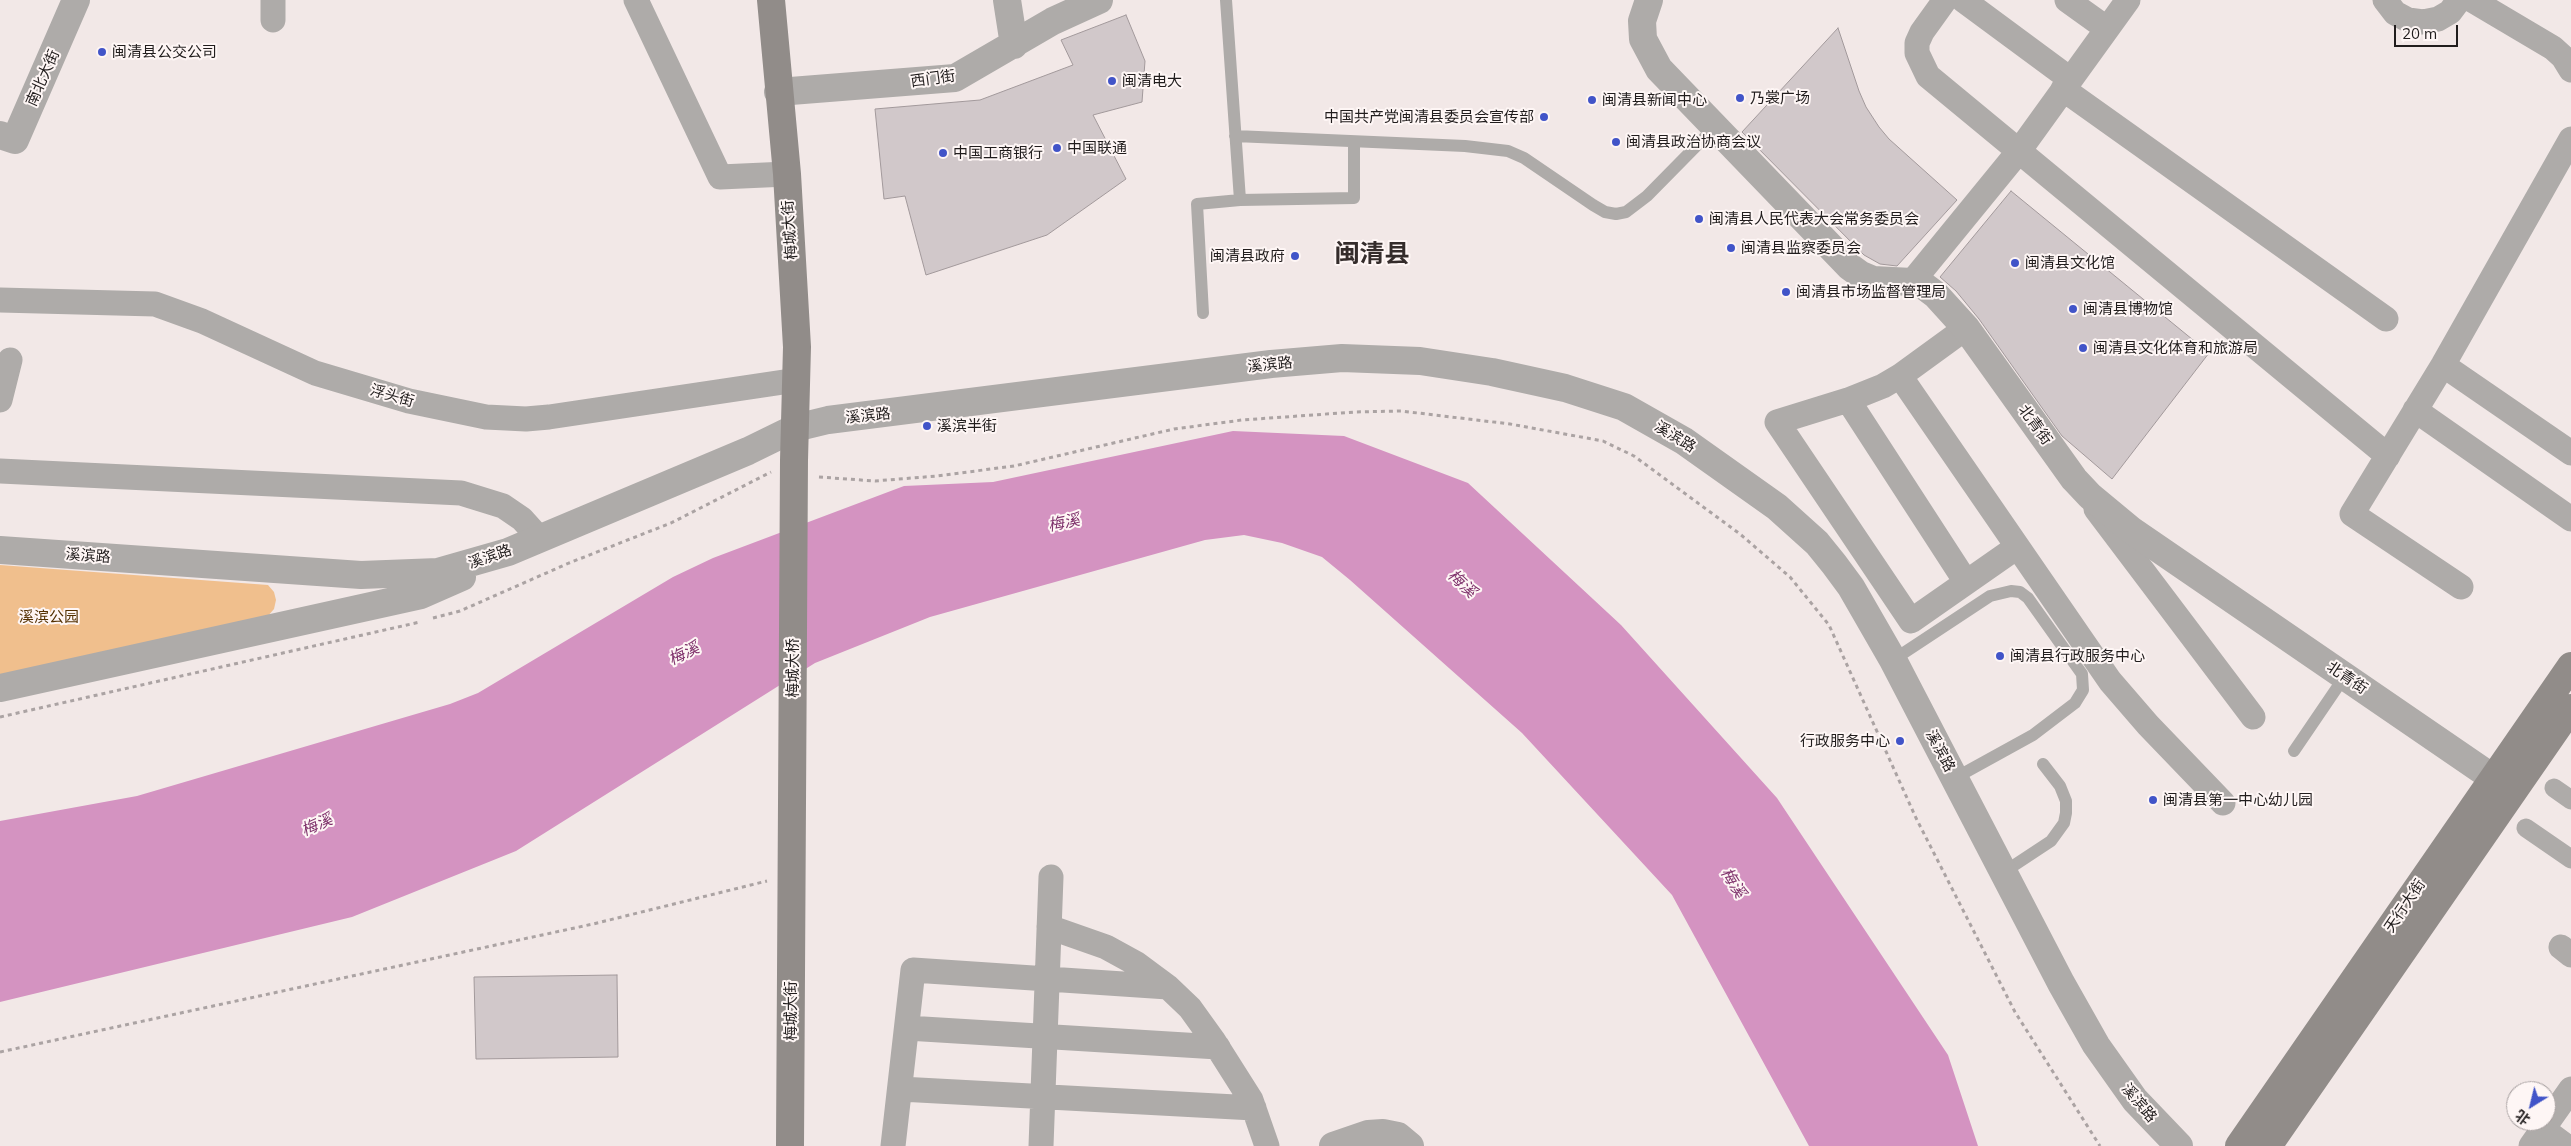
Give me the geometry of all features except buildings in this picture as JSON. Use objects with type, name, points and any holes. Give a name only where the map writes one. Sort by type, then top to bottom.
[{"type":"main road","name":"梅城大街","points":[[771,0],[786,174],[797,380],[794,460]]},
{"type":"main road","name":"梅城大桥","points":[[792,875],[794,460]]},
{"type":"main road","name":"天行大街","points":[[2239,1146],[2503,785],[2571,666]]},
{"type":"main road","points":[[2268,1146],[2503,785],[2571,708]]},
{"type":"main road","name":"梅城大街","points":[[790,1146],[792,875]]},
{"type":"street","name":"南北大街","points":[[0,135],[15,140],[76,0]]},
{"type":"street","points":[[636,0],[720,177],[786,174]]},
{"type":"street","points":[[1007,0],[1014,45]]},
{"type":"street","name":"西门街","points":[[778,92],[956,78],[1053,21],[1099,0]]},
{"type":"street","name":"北青街","points":[[1649,0],[1642,21],[1643,39],[1650,56],[1659,68],[1714,128],[1850,267],[1861,275],[1873,280],[1912,282],[1924,286],[1936,295],[1966,328],[2074,479],[2110,514],[2503,785]]},
{"type":"street","points":[[1945,0],[1922,32],[1917,43],[1917,54],[1928,76],[2388,456]]},
{"type":"street","points":[[1963,0],[2067,84],[2386,319]]},
{"type":"street","points":[[2066,0],[2106,28]]},
{"type":"street","points":[[1912,282],[2019,151],[2128,0]]},
{"type":"street","points":[[2385,0],[2396,13],[2408,20],[2423,22],[2438,19],[2450,12],[2459,0]]},
{"type":"street","points":[[2472,0],[2553,48],[2563,57],[2571,70]]},
{"type":"street","points":[[2461,587],[2352,514],[2416,410],[2571,139]]},
{"type":"street","name":"浮头街","points":[[0,300],[155,304],[202,321],[315,372],[409,401],[499,418],[549,417],[797,380]]},
{"type":"street","points":[[1966,328],[1900,376],[1848,400],[1777,422],[1911,621],[2017,546]]},
{"type":"street","name":"溪滨路","points":[[0,550],[314,572],[391,575],[429,573],[457,568],[508,552],[748,451],[795,428],[828,420],[1315,360],[1391,358],[1492,372],[1565,388],[1624,407],[1684,441],[1751,488],[1797,524],[1834,564],[1851,587],[1893,660],[2061,983],[2105,1058],[2148,1115],[2179,1146]]},
{"type":"street","points":[[0,400],[10,360]]},
{"type":"street","points":[[2442,365],[2571,453]]},
{"type":"street","points":[[1900,376],[2121,695],[2223,802]]},
{"type":"street","points":[[1848,400],[1966,582]]},
{"type":"street","points":[[2416,410],[2571,519]]},
{"type":"street","points":[[0,471],[460,493],[502,506],[522,518],[540,539]]},
{"type":"street","points":[[2074,479],[2253,717]]},
{"type":"street","points":[[0,688],[421,595],[464,576],[508,552]]},
{"type":"street","points":[[2554,788],[2571,800]]},
{"type":"street","points":[[2526,828],[2571,859]]},
{"type":"street","points":[[1041,1146],[1051,878]]},
{"type":"street","points":[[1049,926],[1106,947],[1137,964],[1168,987],[1190,1008],[1218,1047],[1254,1108],[1267,1146]]},
{"type":"street","points":[[893,1146],[913,970],[1168,987]]},
{"type":"street","points":[[907,1028],[1218,1047]]},
{"type":"street","points":[[2566,1146],[2537,1137],[2571,1089]]},
{"type":"street","points":[[900,1090],[1254,1108]]},
{"type":"street","points":[[1333,1146],[1368,1134],[1383,1133],[1398,1136],[1410,1146]]},
{"type":"lane","points":[[1226,0],[1240,200]]},
{"type":"lane","points":[[1235,136],[1465,146],[1508,151],[1524,158],[1599,208],[1616,214],[1626,212],[1647,196],[1714,128]]},
{"type":"lane","points":[[1203,313],[1196,204],[1240,200],[1354,198],[1354,142]]},
{"type":"lane","points":[[1893,660],[1990,596],[2011,591],[2020,592],[2028,598],[2082,674],[2083,690],[2075,703],[2033,734],[1955,778]]},
{"type":"lane","points":[[2294,751],[2345,676]]},
{"type":"lane","points":[[2004,872],[2050,841],[2064,823],[2066,801],[2060,786],[2043,764]]},
{"type":"path","points":[[819,477],[875,481],[956,474],[1014,466],[1174,429],[1208,424],[1364,411],[1401,411],[1510,424],[1603,441],[1634,456],[1740,534],[1790,577],[1829,625],[1916,818],[2011,1003],[2100,1146]]},
{"type":"path","points":[[0,1052],[593,924],[792,875]]},
{"type":"green space","name":"溪滨公园","points":[[0,565],[268,585],[274,592],[276,600],[274,609],[267,617],[0,678]]},
{"type":"water","name":"梅溪","points":[[1233,431],[1344,436],[1468,483],[1621,625],[1777,798],[1948,1055],[1978,1146],[1809,1146],[1672,895],[1522,733],[1350,580],[1322,557],[1282,543],[1244,535],[1205,540],[930,617],[815,663],[516,851],[352,917],[0,1002],[0,821],[137,796],[450,704],[478,693],[673,577],[713,558],[904,486],[993,482]]},
{"type":"place","name":"闽清县公交公司","points":[[102,52]]},
{"type":"place","name":"闽清电大","points":[[1112,81]]},
{"type":"place","name":"乃裳广场","points":[[1740,98]]},
{"type":"place","name":"闽清县新闻中心","points":[[1592,100]]},
{"type":"place","name":"中国共产党闽清县委员会宣传部","points":[[1544,117]]},
{"type":"place","name":"闽清县政治协商会议","points":[[1616,142]]},
{"type":"place","name":"中国联通","points":[[1057,148]]},
{"type":"place","name":"中国工商银行","points":[[943,153]]},
{"type":"place","name":"闽清县人民代表大会常务委员会","points":[[1699,219]]},
{"type":"place","name":"闽清县监察委员会","points":[[1731,248]]},
{"type":"place","name":"闽清县政府","points":[[1295,256]]},
{"type":"place","name":"闽清县文化馆","points":[[2015,263]]},
{"type":"place","name":"闽清县市场监督管理局","points":[[1786,292]]},
{"type":"place","name":"闽清县博物馆","points":[[2073,309]]},
{"type":"place","name":"闽清县文化体育和旅游局","points":[[2083,348]]},
{"type":"place","name":"溪滨半街","points":[[927,426]]},
{"type":"place","name":"闽清县行政服务中心","points":[[2000,656]]},
{"type":"place","name":"行政服务中心","points":[[1900,741]]},
{"type":"place","name":"闽清县第一中心幼儿园","points":[[2153,800]]},
{"type":"district","name":"闽清县","points":[[1372,254]]}]
